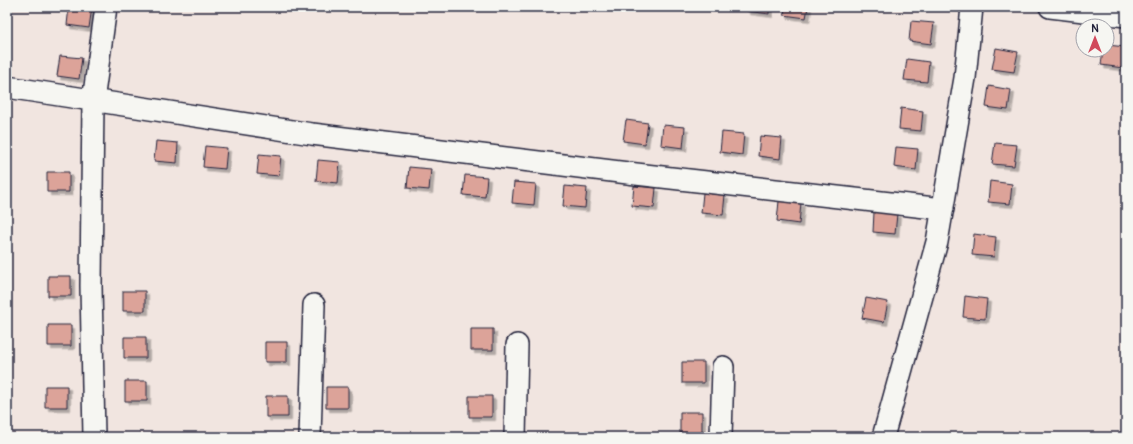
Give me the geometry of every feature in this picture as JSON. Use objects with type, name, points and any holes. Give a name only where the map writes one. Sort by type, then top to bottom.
[{"type":"street","points":[[94,437],[91,286],[94,101],[106,7]]},
{"type":"street","points":[[883,437],[937,242],[965,78],[972,7]]},
{"type":"street","points":[[1050,7],[1126,16]]},
{"type":"street","points":[[7,87],[312,134],[636,174],[943,209]]},
{"type":"street","points":[[310,437],[314,305]]},
{"type":"street","points":[[515,437],[517,345]]},
{"type":"street","points":[[721,437],[723,367]]},
{"type":"building","points":[[69,7],[92,7],[89,28],[67,25]]},
{"type":"building","points":[[747,7],[769,7],[769,14],[747,11]]},
{"type":"building","points":[[785,7],[808,7],[806,18],[784,15]]},
{"type":"building","points":[[911,21],[934,23],[931,44],[909,41]]},
{"type":"building","points":[[1115,46],[1126,47],[1123,68],[1101,65],[1102,58],[1115,58]]},
{"type":"building","points":[[996,48],[1018,52],[1014,72],[992,69]]},
{"type":"building","points":[[60,56],[82,58],[79,79],[57,76]]},
{"type":"building","points":[[907,59],[929,62],[927,82],[904,80]]},
{"type":"building","points":[[989,86],[1011,90],[1008,110],[986,107]]},
{"type":"building","points":[[901,108],[923,111],[921,131],[899,129]]},
{"type":"building","points":[[626,120],[648,123],[645,144],[623,141]]},
{"type":"building","points":[[663,125],[685,127],[683,148],[661,145]]},
{"type":"building","points":[[722,132],[744,134],[742,155],[720,152]]},
{"type":"building","points":[[760,136],[782,138],[780,159],[758,156]]},
{"type":"building","points":[[156,141],[178,143],[177,163],[154,161]]},
{"type":"building","points":[[995,143],[1017,145],[1014,166],[992,164]]},
{"type":"building","points":[[205,146],[227,148],[225,169],[203,167]]},
{"type":"building","points":[[896,147],[918,149],[916,170],[894,167]]},
{"type":"building","points":[[259,154],[281,156],[279,176],[257,174]]},
{"type":"building","points":[[318,160],[340,162],[338,183],[316,181]]},
{"type":"building","points":[[409,167],[431,169],[429,190],[407,188]]},
{"type":"building","points":[[47,172],[69,172],[69,192],[47,192]]},
{"type":"building","points":[[465,175],[487,177],[485,197],[463,195]]},
{"type":"building","points":[[990,181],[1012,184],[1010,204],[988,202]]},
{"type":"building","points":[[514,182],[536,184],[534,205],[512,203]]},
{"type":"building","points":[[565,186],[587,188],[585,208],[563,206]]},
{"type":"building","points":[[634,186],[656,188],[654,208],[632,206]]},
{"type":"building","points":[[703,193],[725,195],[723,215],[701,213]]},
{"type":"building","points":[[779,201],[801,203],[799,224],[777,221]]},
{"type":"building","points":[[874,212],[897,214],[895,234],[873,232]]},
{"type":"building","points":[[974,234],[996,237],[994,257],[972,255]]},
{"type":"building","points":[[48,276],[71,276],[71,296],[48,296]]},
{"type":"building","points":[[123,291],[145,291],[145,311],[123,311]]},
{"type":"building","points":[[965,296],[987,299],[985,319],[963,317]]},
{"type":"building","points":[[866,298],[888,302],[884,322],[862,318]]},
{"type":"building","points":[[48,325],[71,325],[71,346],[48,346]]},
{"type":"building","points":[[471,329],[493,329],[493,350],[471,350]]},
{"type":"building","points":[[124,337],[146,337],[146,358],[124,358]]},
{"type":"building","points":[[265,342],[287,342],[287,362],[265,362]]},
{"type":"building","points":[[682,362],[704,362],[704,383],[682,383]]},
{"type":"building","points":[[125,381],[147,381],[147,401],[125,401]]},
{"type":"building","points":[[45,386],[67,386],[67,407],[45,407]]},
{"type":"building","points":[[326,387],[348,387],[348,408],[326,408]]},
{"type":"building","points":[[266,396],[288,396],[288,417],[266,417]]},
{"type":"building","points":[[469,396],[492,396],[492,417],[469,417]]},
{"type":"building","points":[[680,412],[702,412],[702,433],[680,433]]}]
